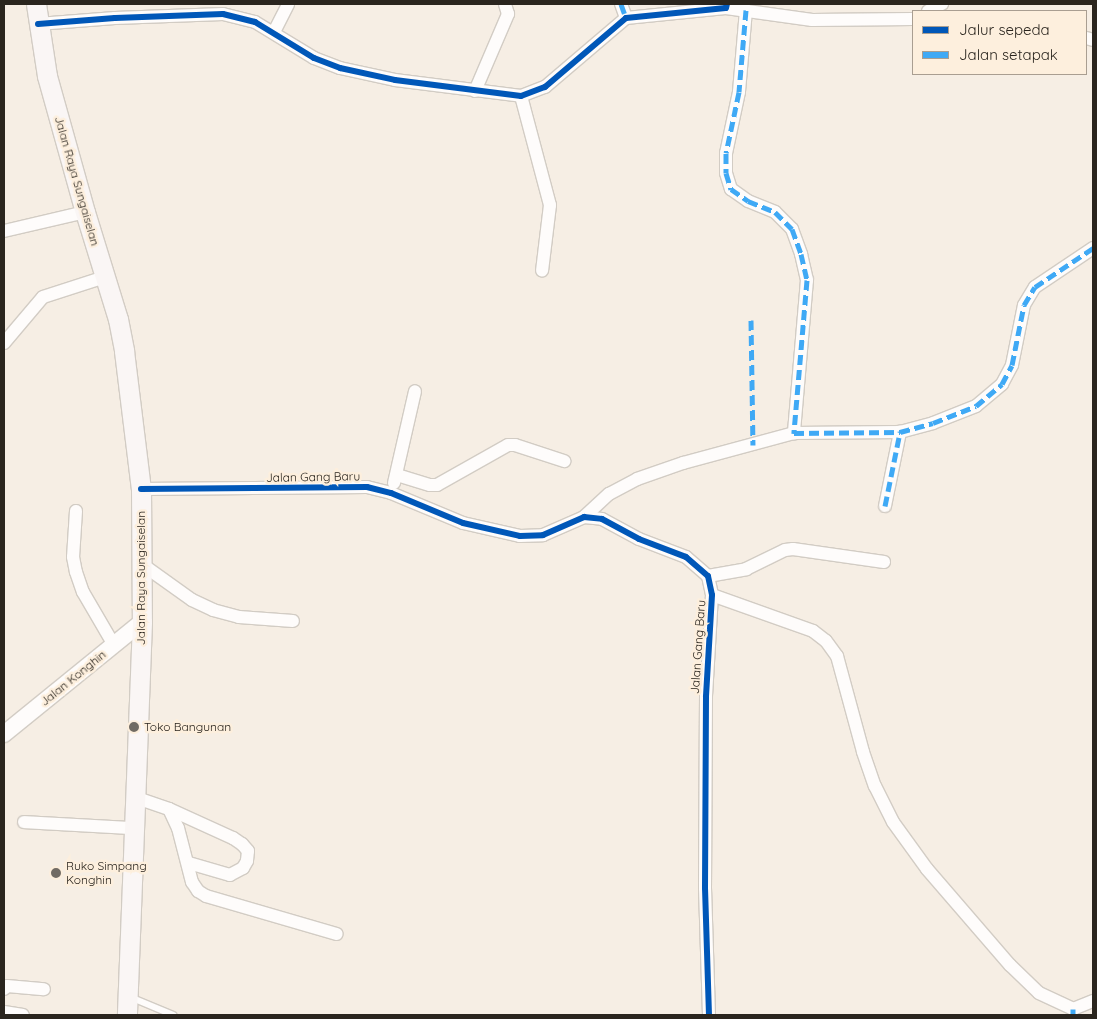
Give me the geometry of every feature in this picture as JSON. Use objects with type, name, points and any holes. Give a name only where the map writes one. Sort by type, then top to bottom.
[{"type":"main road","name":"Jalan Raya Sungaiselan","points":[[36,4],[47,76],[85,212],[118,319],[124,351],[141,489],[142,622],[127,1015]]},
{"type":"street","points":[[274,32],[288,4]]},
{"type":"street","points":[[475,91],[508,14],[505,4]]},
{"type":"street","points":[[621,4],[626,18]]},
{"type":"street","points":[[930,10],[942,4]]},
{"type":"street","points":[[38,24],[225,9],[274,32],[319,61],[340,68],[395,80],[521,96],[545,87],[626,18],[727,6],[812,20],[912,19]]},
{"type":"street","points":[[746,10],[740,92],[726,153],[726,174],[731,189],[748,201],[775,212],[792,229],[801,254],[806,280],[794,433]]},
{"type":"street","points":[[521,96],[550,205],[542,272]]},
{"type":"street","points":[[4,231],[85,212]]},
{"type":"street","name":"Jalan Gang Baru","points":[[141,489],[360,487],[391,493],[463,523],[520,536],[543,535],[584,517],[609,494],[637,479],[683,463],[794,433],[900,432],[933,423],[976,406],[1002,384],[1012,365],[1024,305],[1035,287],[1093,248]]},
{"type":"street","points":[[4,343],[43,297],[105,277]]},
{"type":"street","points":[[391,493],[397,475],[415,391]]},
{"type":"street","points":[[885,506],[900,432]]},
{"type":"street","points":[[397,475],[430,485],[437,485],[508,445],[516,445],[564,461]]},
{"type":"street","points":[[76,511],[73,557],[76,572],[83,592],[114,644]]},
{"type":"street","points":[[584,517],[602,519],[639,539],[686,557],[708,576],[746,569],[785,550],[793,549],[884,562]]},
{"type":"street","points":[[143,566],[192,600],[214,610],[240,617],[293,621]]},
{"type":"street","name":"Jalan Gang Baru","points":[[708,576],[712,596],[712,631],[706,697],[705,888],[709,1015]]},
{"type":"street","points":[[712,596],[813,631],[826,641],[837,656],[863,752],[875,786],[893,822],[927,869],[1010,965],[1039,993],[1073,1012],[1093,1001]]},
{"type":"street","name":"Jalan Konghin","points":[[4,734],[142,622]]},
{"type":"street","points":[[134,797],[169,809],[233,838],[248,851],[247,861],[243,868],[230,876],[189,863]]},
{"type":"street","points":[[169,809],[178,828],[189,863],[192,882],[198,891],[206,896],[336,934]]},
{"type":"street","points":[[24,822],[133,828]]},
{"type":"street","points":[[4,990],[7,986],[44,989]]},
{"type":"street","points":[[4,1012],[23,1015]]},
{"type":"lane","points":[[127,995],[172,1015]]},
{"type":"marked path","points":[[621,4],[626,18]]},
{"type":"marked path","points":[[746,10],[739,92],[726,153],[726,173],[731,189],[748,201],[775,212],[792,229],[801,254],[807,280],[794,433],[900,432],[933,423],[976,406],[1002,384],[1012,365],[1024,305],[1035,287],[1093,248]]},
{"type":"marked path","points":[[751,320],[753,445]]},
{"type":"marked path","points":[[885,506],[900,432]]},
{"type":"marked path","points":[[1073,1009],[1073,1015]]},
{"type":"cycle path","points":[[38,24],[115,18],[223,14],[255,22],[314,58],[340,68],[395,80],[521,96],[545,87],[626,18],[726,8],[727,4]]},
{"type":"cycle path","points":[[141,489],[367,487],[391,493],[463,523],[520,536],[543,535],[584,517],[602,519],[639,539],[686,557],[708,576],[712,595],[706,697],[705,888],[709,1015]]},
{"type":"place","name":"Toko Bangunan","points":[[134,727]]},
{"type":"place","name":"Ruko Simpang Konghin","points":[[56,873]]}]
